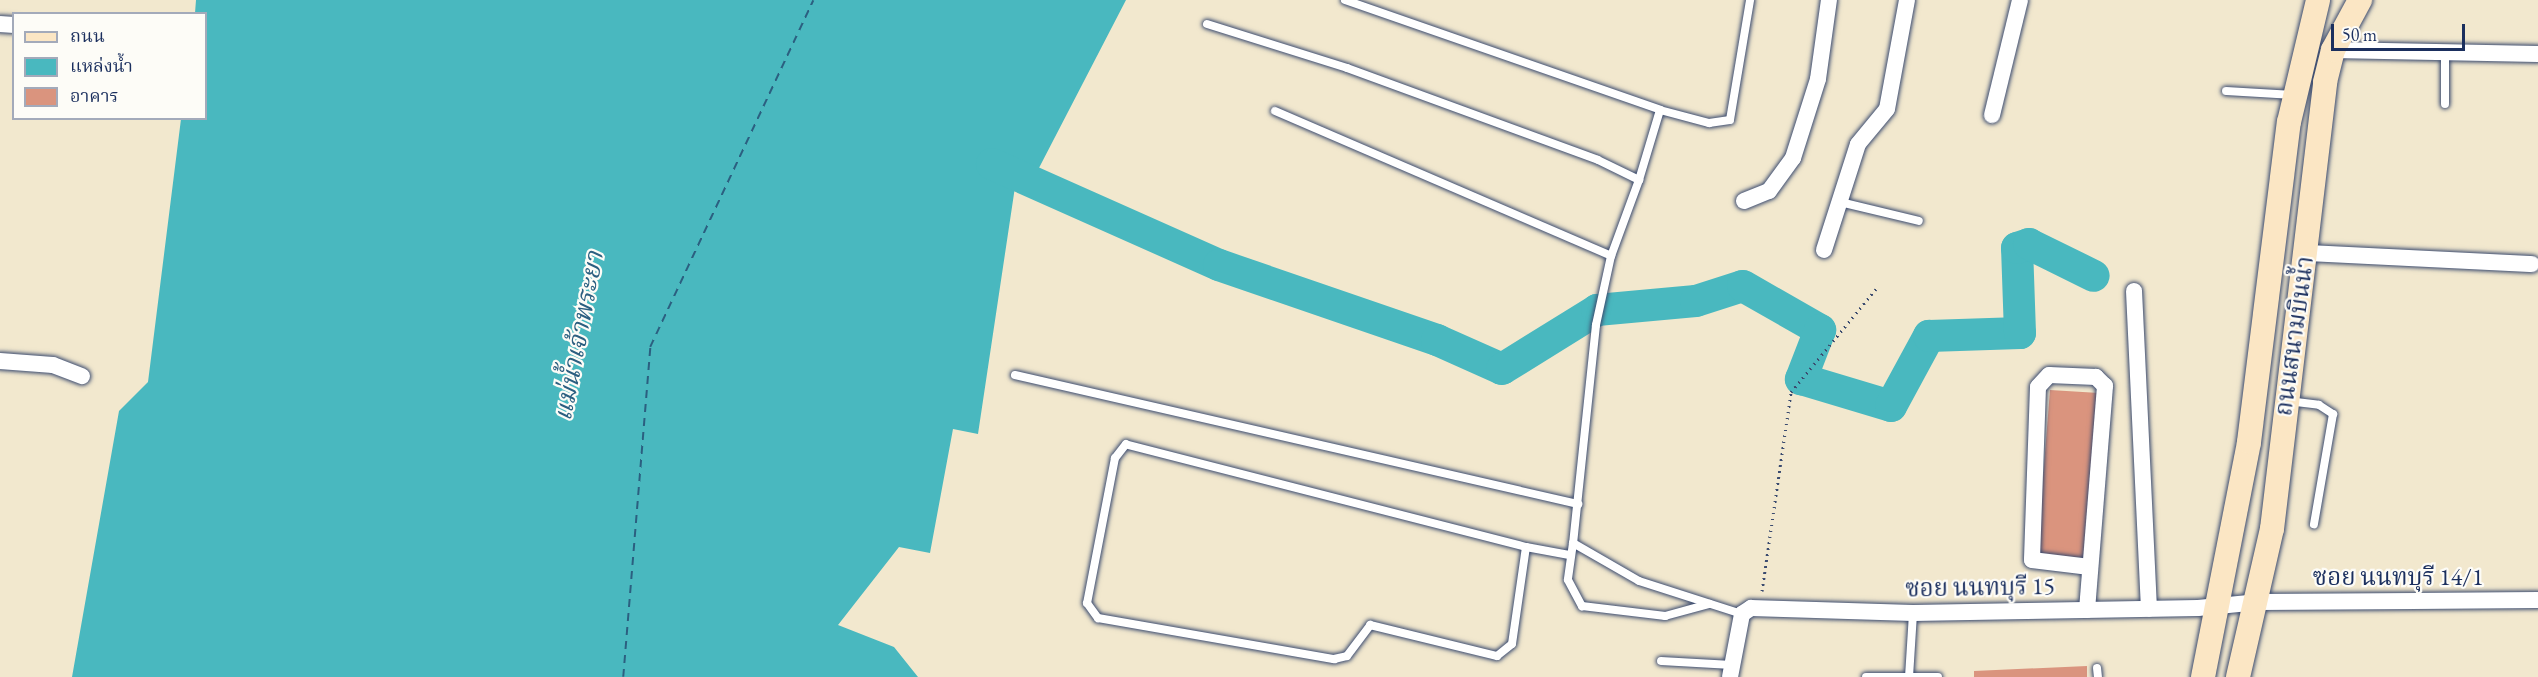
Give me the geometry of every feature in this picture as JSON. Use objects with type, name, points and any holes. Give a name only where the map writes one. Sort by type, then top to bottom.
[{"type":"main road","name":"ถนนสนามบินน้ำ","points":[[2238,677],[2259,602],[2284,400],[2306,253],[2321,122],[2334,50],[2360,0]]},
{"type":"main road","name":"ถนนสนามบินน้ำ","points":[[2203,677],[2221,604],[2249,442],[2289,122],[2313,1]]},
{"type":"street","points":[[1744,201],[1768,191],[1793,158],[1818,79],[1829,0]]},
{"type":"street","points":[[1824,250],[1858,144],[1887,109],[1907,0]]},
{"type":"street","points":[[1992,115],[2020,0]]},
{"type":"street","points":[[2334,50],[2445,54],[2538,54]]},
{"type":"street","points":[[2306,253],[2532,264]]},
{"type":"street","points":[[2134,291],[2149,609]]},
{"type":"street","points":[[0,361],[53,365],[82,376]]},
{"type":"street","points":[[2087,610],[2105,386],[2096,377],[2049,375],[2038,387],[2032,560],[2090,567]]},
{"type":"street","name":"ซอย นนทบุรี 14/1","points":[[2221,604],[2538,600]]},
{"type":"street","name":"ซอย นนทบุรี 15","points":[[1742,614],[1760,608],[1913,614],[2149,609],[2221,604]]},
{"type":"street","points":[[1731,671],[1742,614]]},
{"type":"lane","points":[[1345,0],[1660,111],[1708,123],[1730,120],[1750,0]]},
{"type":"lane","points":[[1207,24],[1347,68],[1598,160],[1639,180]]},
{"type":"lane","points":[[2445,54],[2445,104]]},
{"type":"lane","points":[[2226,91],[2294,95]]},
{"type":"lane","points":[[1275,111],[1611,256]]},
{"type":"lane","points":[[1660,111],[1639,180],[1611,256],[1602,291],[1596,325],[1578,504],[1573,543],[1569,555],[1573,597],[1595,611],[1665,615],[1711,603]]},
{"type":"lane","points":[[1840,201],[1919,221]]},
{"type":"lane","points":[[1015,375],[1578,504]]},
{"type":"lane","points":[[2284,400],[2319,405],[2333,414],[2314,524]]},
{"type":"lane","points":[[1526,547],[1512,644],[1497,656],[1370,625],[1347,656],[1334,659],[1098,618],[1087,603],[1115,458],[1126,444],[1526,547],[1569,555]]},
{"type":"lane","points":[[1573,543],[1639,581],[1742,614]]},
{"type":"lane","points":[[1909,676],[1913,614]]},
{"type":"lane","points":[[1661,661],[1731,671]]},
{"type":"lane","points":[[1866,677],[1938,677]]},
{"type":"path","points":[[1760,608],[1794,389],[1876,289]]},
{"type":"water","name":"แม่น้ำเจ้าพระยา","points":[[196,0],[1126,0],[1026,193],[1015,187],[978,434],[953,429],[930,553],[899,547],[838,625],[894,647],[918,677],[72,677],[119,411],[148,382],[181,120],[207,120],[207,12],[195,12]]},
{"type":"building","points":[[2050,390],[2099,393],[2087,558],[2037,554]]},
{"type":"building","points":[[2087,666],[2087,677],[1974,677],[1974,671]]},
{"type":"waterway","points":[[992,164],[1219,265],[1437,340],[1502,369],[1597,310],[1696,301],[1743,286],[1820,330],[1801,379],[1891,406],[1929,336],[2020,333],[2017,248],[2029,244],[2094,276]]},
{"type":"ferry route","points":[[623,677],[650,347],[813,0]]}]
